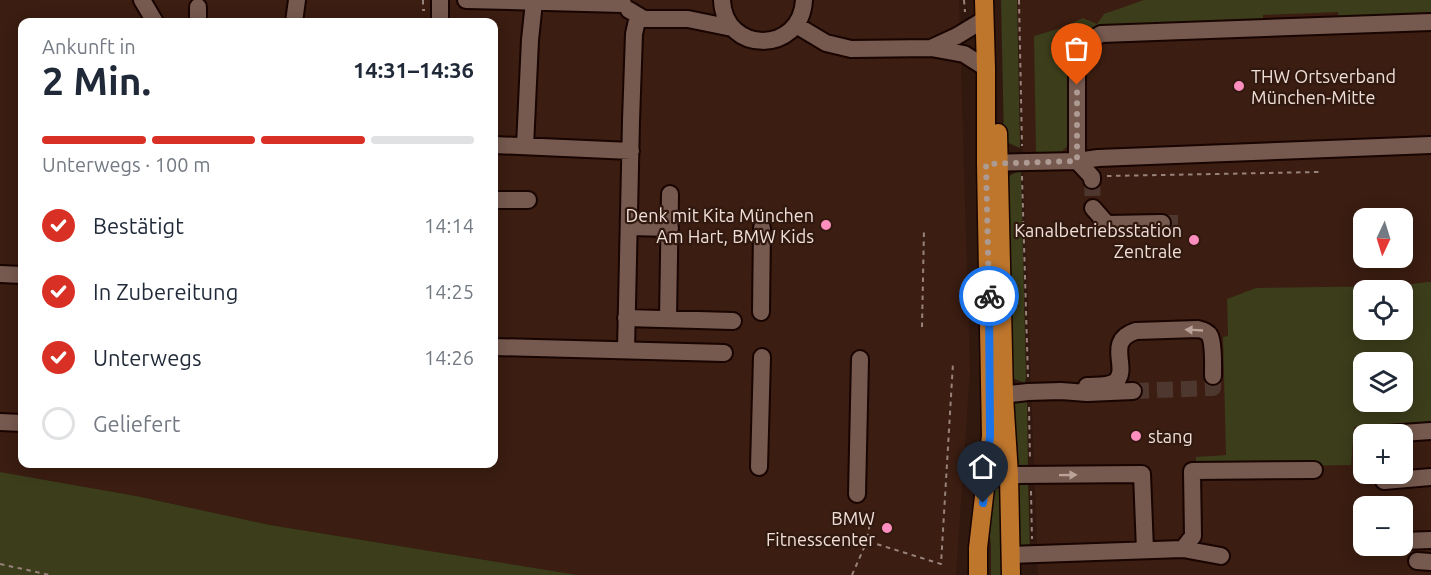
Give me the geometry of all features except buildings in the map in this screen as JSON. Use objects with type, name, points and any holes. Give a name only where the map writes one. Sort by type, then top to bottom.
[{"type":"main road","points":[[984,0],[992,163],[998,396],[1009,475],[1011,575]]},
{"type":"main road","points":[[992,163],[996,0]]},
{"type":"main road","points":[[978,575],[978,548],[990,436],[998,396]]},
{"type":"lane","points":[[142,0],[153,18]]},
{"type":"lane","points":[[295,18],[297,0]]},
{"type":"lane","points":[[440,0],[440,18]]},
{"type":"lane","points":[[466,0],[621,2],[631,12],[644,19],[695,20],[732,28]]},
{"type":"lane","points":[[722,0],[724,14],[732,28],[745,38],[761,41],[769,41],[791,31],[802,14],[804,0]]},
{"type":"lane","points":[[525,146],[534,2]]},
{"type":"lane","points":[[626,350],[634,34],[638,16]]},
{"type":"lane","points":[[931,48],[985,20]]},
{"type":"lane","points":[[1092,178],[1077,161],[1077,64],[1079,51],[1101,34],[1431,22]]},
{"type":"lane","points":[[796,25],[826,43],[851,49],[931,48],[964,54],[986,68]]},
{"type":"lane","points":[[498,145],[630,151]]},
{"type":"lane","points":[[992,163],[1431,145]]},
{"type":"lane","points":[[668,319],[670,194]]},
{"type":"lane","points":[[498,200],[528,200]]},
{"type":"lane","points":[[1093,208],[1107,224],[1162,223]]},
{"type":"lane","points":[[629,227],[670,228]]},
{"type":"lane","points":[[761,312],[762,228]]},
{"type":"lane","points":[[0,274],[18,276]]},
{"type":"lane","points":[[627,318],[733,321]]},
{"type":"lane","points":[[1087,389],[1116,381],[1120,374],[1119,347],[1128,334],[1136,331],[1203,330],[1210,335],[1212,344],[1213,376]]},
{"type":"lane","points":[[498,347],[724,353]]},
{"type":"lane","points":[[759,467],[762,357]]},
{"type":"lane","points":[[857,494],[860,359]]},
{"type":"lane","points":[[998,396],[1087,389],[1133,391]]},
{"type":"lane","points":[[0,422],[18,423]]},
{"type":"lane","points":[[1413,432],[1431,431]]},
{"type":"lane","points":[[1183,549],[1193,536],[1192,471],[1314,470]]},
{"type":"lane","points":[[1009,475],[1142,474],[1145,550]]},
{"type":"lane","points":[[1413,479],[1431,477]]},
{"type":"lane","points":[[1413,541],[1431,540]]},
{"type":"lane","points":[[1010,555],[1183,549],[1221,556]]},
{"type":"path","points":[[423,0],[423,10]]},
{"type":"path","points":[[1019,0],[1032,554]]},
{"type":"path","points":[[1092,178],[1320,172]]},
{"type":"path","points":[[922,327],[924,229]]},
{"type":"path","points":[[867,541],[940,564],[953,363]]},
{"type":"path","points":[[852,575],[867,541],[871,516]]},
{"type":"path","points":[[0,564],[50,575]]},
{"type":"shaded area","points":[[0,0],[959,0],[970,372],[956,575],[578,575],[270,525],[136,496],[0,472]]},
{"type":"shaded area","points":[[1017,0],[1431,0],[1431,575],[1038,575]]},
{"type":"green space","points":[[1001,0],[1017,0],[1020,148],[1004,141]]},
{"type":"green space","points":[[1144,0],[1431,0],[1431,15],[1339,20],[1338,12],[1263,15],[1263,22],[1088,33],[1073,141],[1058,155],[1036,155],[1034,36],[1061,28],[1083,18],[1097,24],[1104,14]]},
{"type":"green space","points":[[1021,170],[1025,383],[1012,378],[1005,178]]},
{"type":"green space","points":[[1431,282],[1431,425],[1353,424],[1351,465],[1304,466],[1301,461],[1196,466],[1196,457],[1226,455],[1223,337],[1228,336],[1227,299],[1256,288],[1353,287],[1353,340],[1413,340],[1413,284]]},
{"type":"green space","points":[[1027,398],[1028,470],[1016,464],[1016,431],[1012,404]]},
{"type":"green space","points":[[0,472],[136,496],[270,525],[578,575],[0,575]]},
{"type":"green space","points":[[1028,479],[1030,551],[1018,544],[1017,485]]},
{"type":"green space","points":[[998,488],[1000,490],[1005,575],[991,575],[988,525],[992,492]]},
{"type":"tunnel","points":[[1092,180],[1093,208]]},
{"type":"tunnel","points":[[1162,223],[1180,223]]},
{"type":"tunnel","points":[[1133,391],[1213,388],[1213,376]]},
{"type":"way so far","points":[[989,296],[986,164],[1077,161],[1077,85]]},
{"type":"place","name":"THW Ortsverband München-Mitte","points":[[1239,86]]},
{"type":"place","name":"Denk mit Kita München Am Hart, BMW Kids","points":[[826,225]]},
{"type":"place","name":"Kanalbetriebsstation Zentrale","points":[[1194,240]]},
{"type":"place","name":"stang","points":[[1136,436]]},
{"type":"place","name":"BMW Fitnesscenter","points":[[887,528]]},
{"type":"route","points":[[983,503],[990,436],[989,296]]}]
